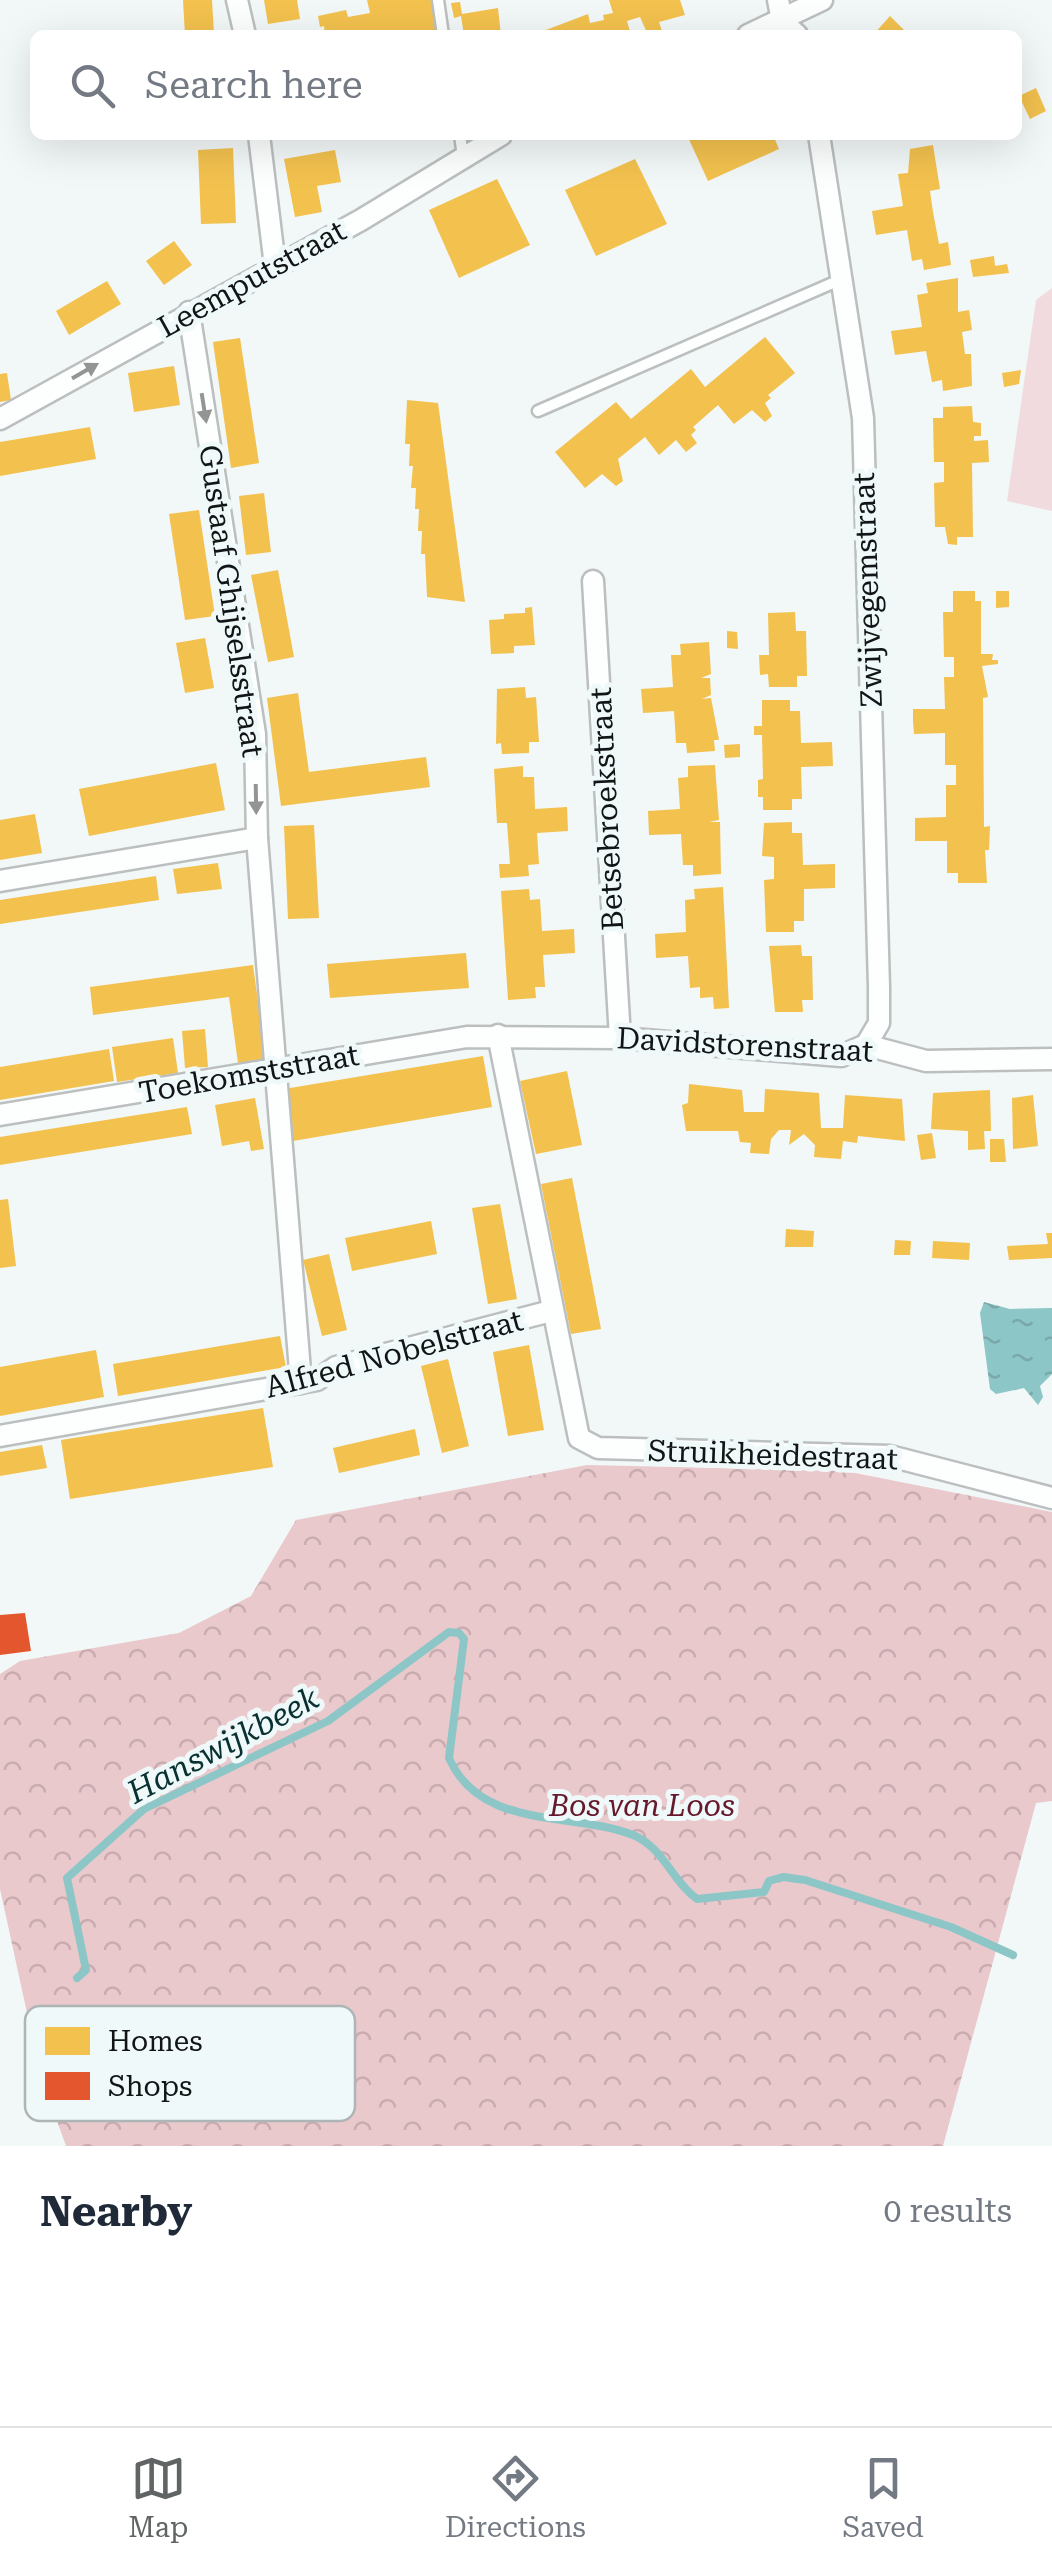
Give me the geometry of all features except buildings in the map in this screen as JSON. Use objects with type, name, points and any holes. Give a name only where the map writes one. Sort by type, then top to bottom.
[{"type":"street","points":[[238,0],[244,30]]},
{"type":"street","points":[[760,30],[822,0]]},
{"type":"street","points":[[260,140],[275,266]]},
{"type":"street","name":"Leemputstraat","points":[[0,419],[492,140]]},
{"type":"street","name":"Zwijvegemstraat","points":[[820,140],[863,418],[879,1023],[866,1045]]},
{"type":"street","name":"Gustaaf Ghijselsstraat","points":[[189,312],[255,734],[256,838],[301,1383]]},
{"type":"street","name":"Betsebroekstraat","points":[[593,581],[620,1038]]},
{"type":"street","points":[[0,882],[256,838]]},
{"type":"street","points":[[498,1035],[551,1311]]},
{"type":"street","name":"Davidstorenstraat","points":[[498,1035],[620,1038],[841,1056],[866,1045],[926,1061],[1052,1060]]},
{"type":"street","name":"Toekomststraat","points":[[0,1115],[498,1035]]},
{"type":"street","name":"Alfred Nobelstraat","points":[[0,1436],[317,1380],[336,1367],[551,1311]]},
{"type":"street","name":"Struikheidestraat","points":[[551,1311],[579,1438],[598,1448],[890,1456],[1052,1498]]},
{"type":"lane","points":[[438,0],[443,30]]},
{"type":"lane","points":[[461,140],[463,157]]},
{"type":"lane","points":[[538,412],[843,279]]},
{"type":"shaded area","points":[[1052,288],[1052,511],[1007,501],[1036,300]]},
{"type":"green space","name":"Bos van Loos","points":[[587,1465],[845,1471],[1052,1512],[1052,1801],[1036,1803],[943,2146],[66,2146],[57,2121],[355,2121],[355,2006],[26,2006],[0,1889],[0,1674],[20,1661],[179,1633],[251,1596],[296,1520]]},
{"type":"water","points":[[984,1302],[1010,1309],[1052,1308],[1052,1374],[1040,1386],[1043,1397],[1038,1405],[1024,1388],[996,1394],[990,1389],[980,1313]]},
{"type":"waterway","name":"Hanswijkbeek","points":[[77,1978],[86,1970],[67,1878],[144,1809],[328,1721],[449,1632],[459,1633],[464,1639],[449,1758],[464,1781],[483,1797],[530,1815],[633,1835],[652,1848],[697,1899],[764,1892],[769,1881],[783,1877],[805,1880],[951,1927],[1013,1955]]}]
